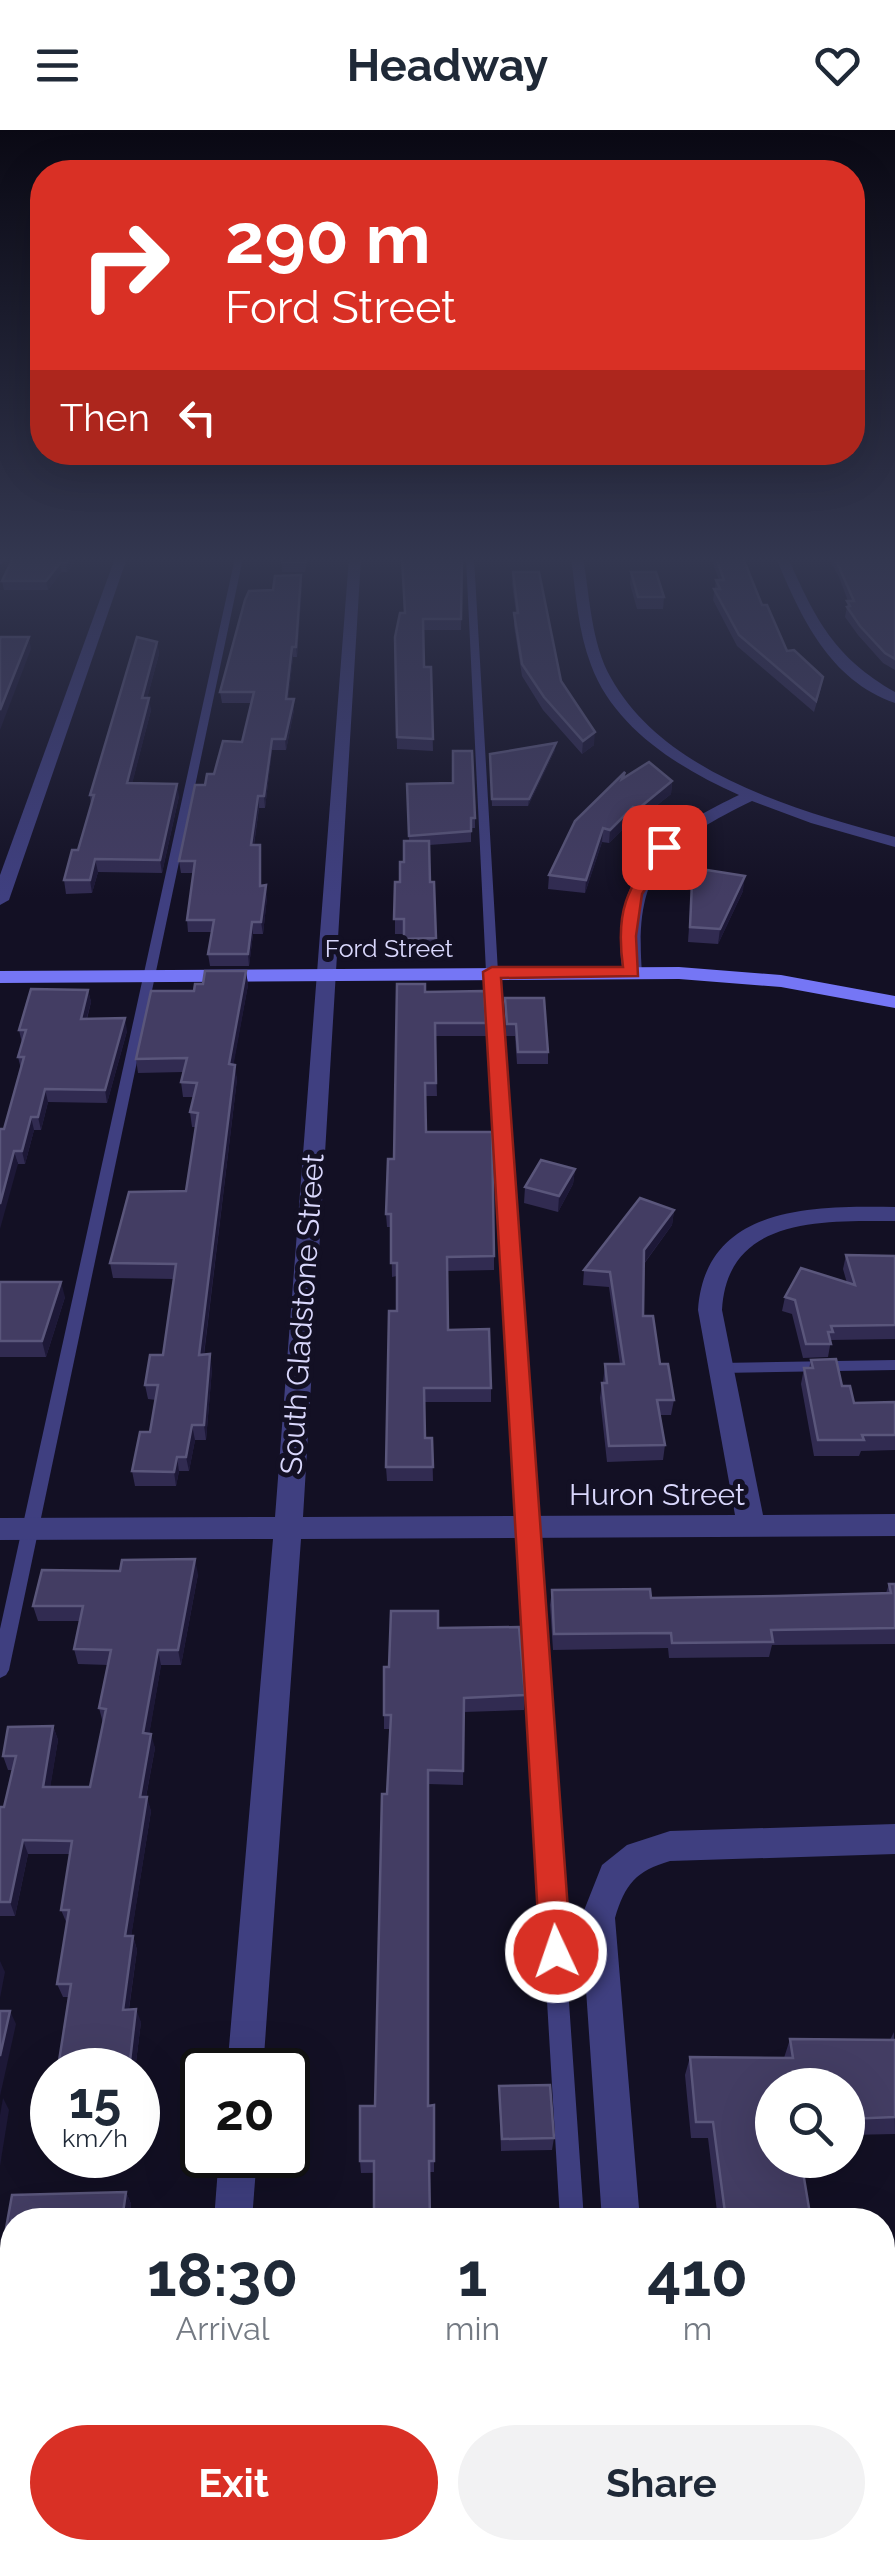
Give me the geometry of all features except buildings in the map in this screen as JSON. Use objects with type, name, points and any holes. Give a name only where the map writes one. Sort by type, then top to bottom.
[{"type":"street","points":[[0,900],[82,671]]},
{"type":"street","name":"South Gladstone Street","points":[[247,2048],[288,1530],[348,671]]},
{"type":"street","points":[[601,671],[620,703],[667,747],[753,794],[826,822],[895,842]]},
{"type":"street","points":[[853,671],[895,698]]},
{"type":"street","points":[[632,973],[627,936],[629,913],[644,874],[664,847],[683,832],[753,794]]},
{"type":"street","name":"Ford Street","points":[[0,977],[632,973],[781,981],[895,1002]]},
{"type":"street","points":[[751,1526],[710,1310],[712,1280],[734,1248],[778,1223],[804,1217],[895,1214]]},
{"type":"street","name":"Huron Street","points":[[0,1529],[895,1525]]},
{"type":"street","points":[[620,2208],[598,1918],[610,1874],[638,1855],[699,1842],[895,1838]]},
{"type":"street","points":[[235,2208],[237,2178]]},
{"type":"lane","points":[[0,1670],[214,671]]},
{"type":"lane","points":[[476,671],[571,2208]]},
{"type":"lane","points":[[720,1368],[895,1364]]},
{"type":"route","points":[[556,1952],[492,972],[632,973],[627,936],[629,913],[644,874],[664,847]]}]
